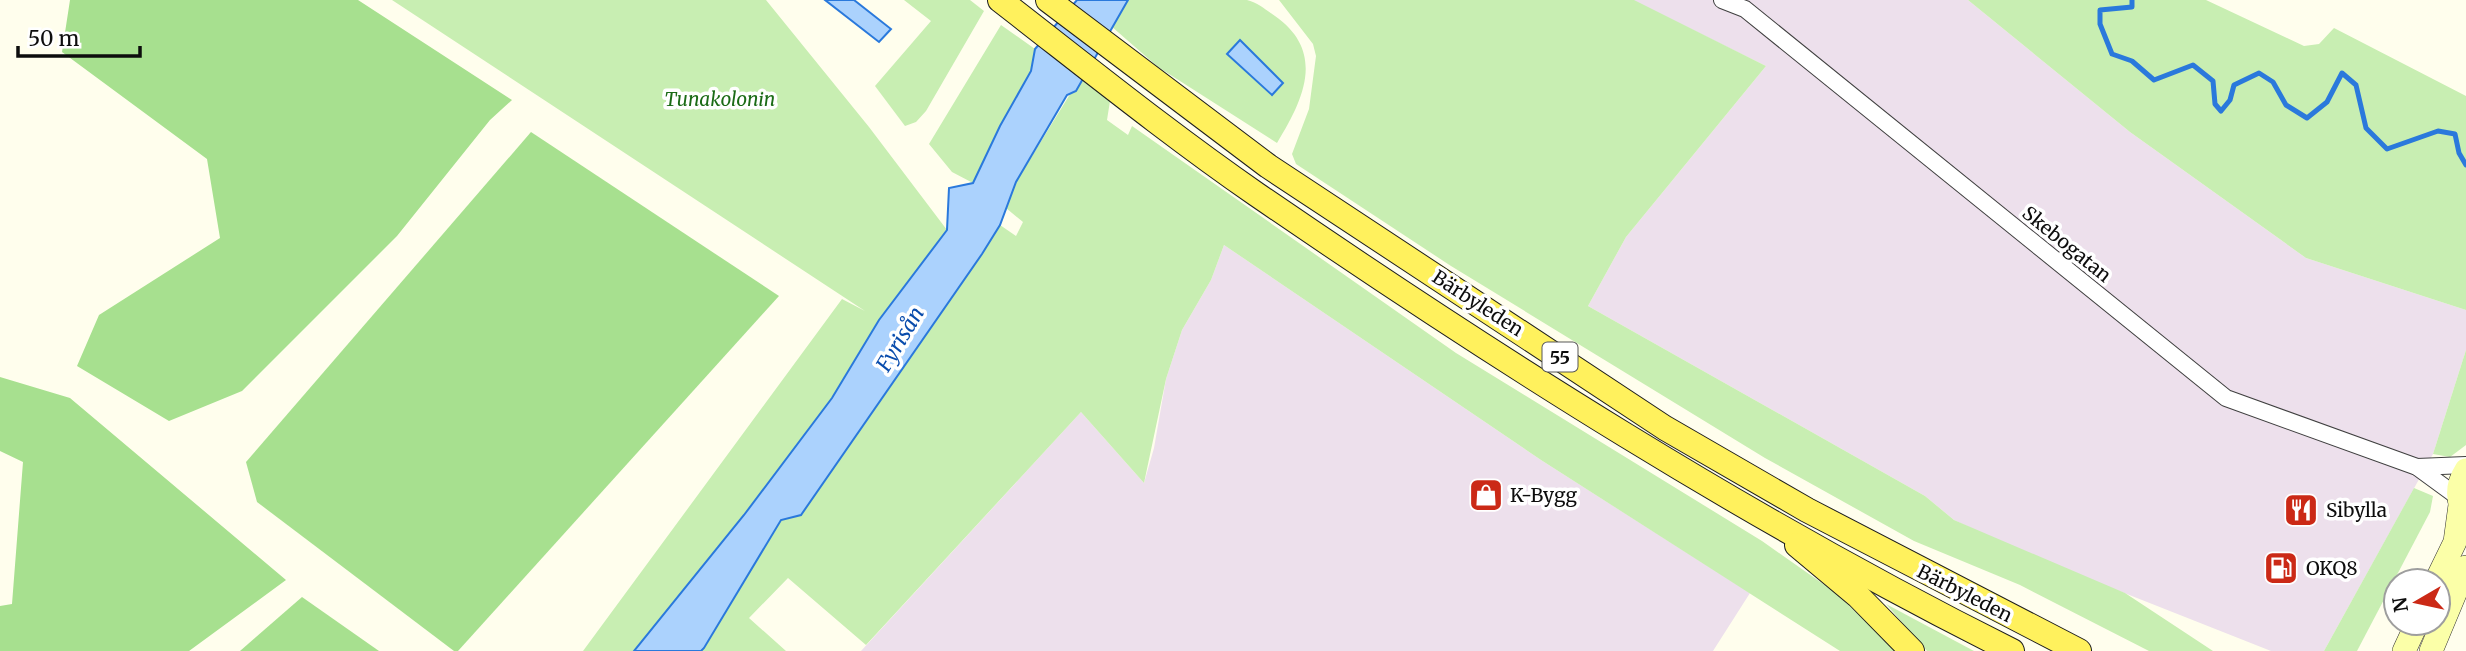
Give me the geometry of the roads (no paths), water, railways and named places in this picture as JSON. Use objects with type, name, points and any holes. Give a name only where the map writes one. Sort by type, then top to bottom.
[{"type":"main road","name":"Bärbyleden","points":[[1000,0],[1254,192],[1516,367],[1645,448],[1774,523],[2012,651]]},
{"type":"main road","name":"Bärbyleden","points":[[1048,0],[1268,166],[1665,428],[1807,510],[2079,651]]},
{"type":"main road","points":[[2443,567],[2455,542],[2461,506],[2461,479],[2466,470]]},
{"type":"main road","points":[[1774,523],[1814,562],[1872,609],[1912,651]]},
{"type":"main road","points":[[2431,651],[2466,567]]},
{"type":"street","name":"Skebogatan","points":[[1722,0],[1745,9],[2226,398],[2417,467],[2461,506]]},
{"type":"street","name":"Skebogatan","points":[[2417,467],[2466,464]]},
{"type":"water","points":[[825,0],[854,0],[891,29],[879,42]]},
{"type":"water","name":"Fyrisån","points":[[1077,0],[1128,0],[1076,91],[1067,95],[1016,182],[1000,225],[982,254],[801,515],[781,520],[704,648],[701,651],[634,651],[744,515],[832,398],[879,320],[947,230],[949,188],[973,183],[1000,126],[1031,71],[1035,49]]},
{"type":"water","points":[[1240,40],[1283,83],[1272,95],[1227,54]]},
{"type":"waterway","points":[[2132,0],[2132,7],[2100,10],[2100,24],[2112,54],[2132,61],[2154,80],[2193,65],[2213,81],[2215,104],[2221,111],[2230,100],[2234,85],[2259,73],[2273,82],[2286,105],[2307,118],[2327,102],[2342,73],[2356,85],[2366,128],[2387,149],[2438,131],[2455,134],[2459,153],[2466,165]]},
{"type":"place","name":"K-Bygg","points":[[1486,495]]},
{"type":"place","name":"Sibylla","points":[[2301,510]]},
{"type":"place","name":"OKQ8","points":[[2281,568]]},
{"type":"park label","name":"Tunakolonin","points":[[720,99]]}]
